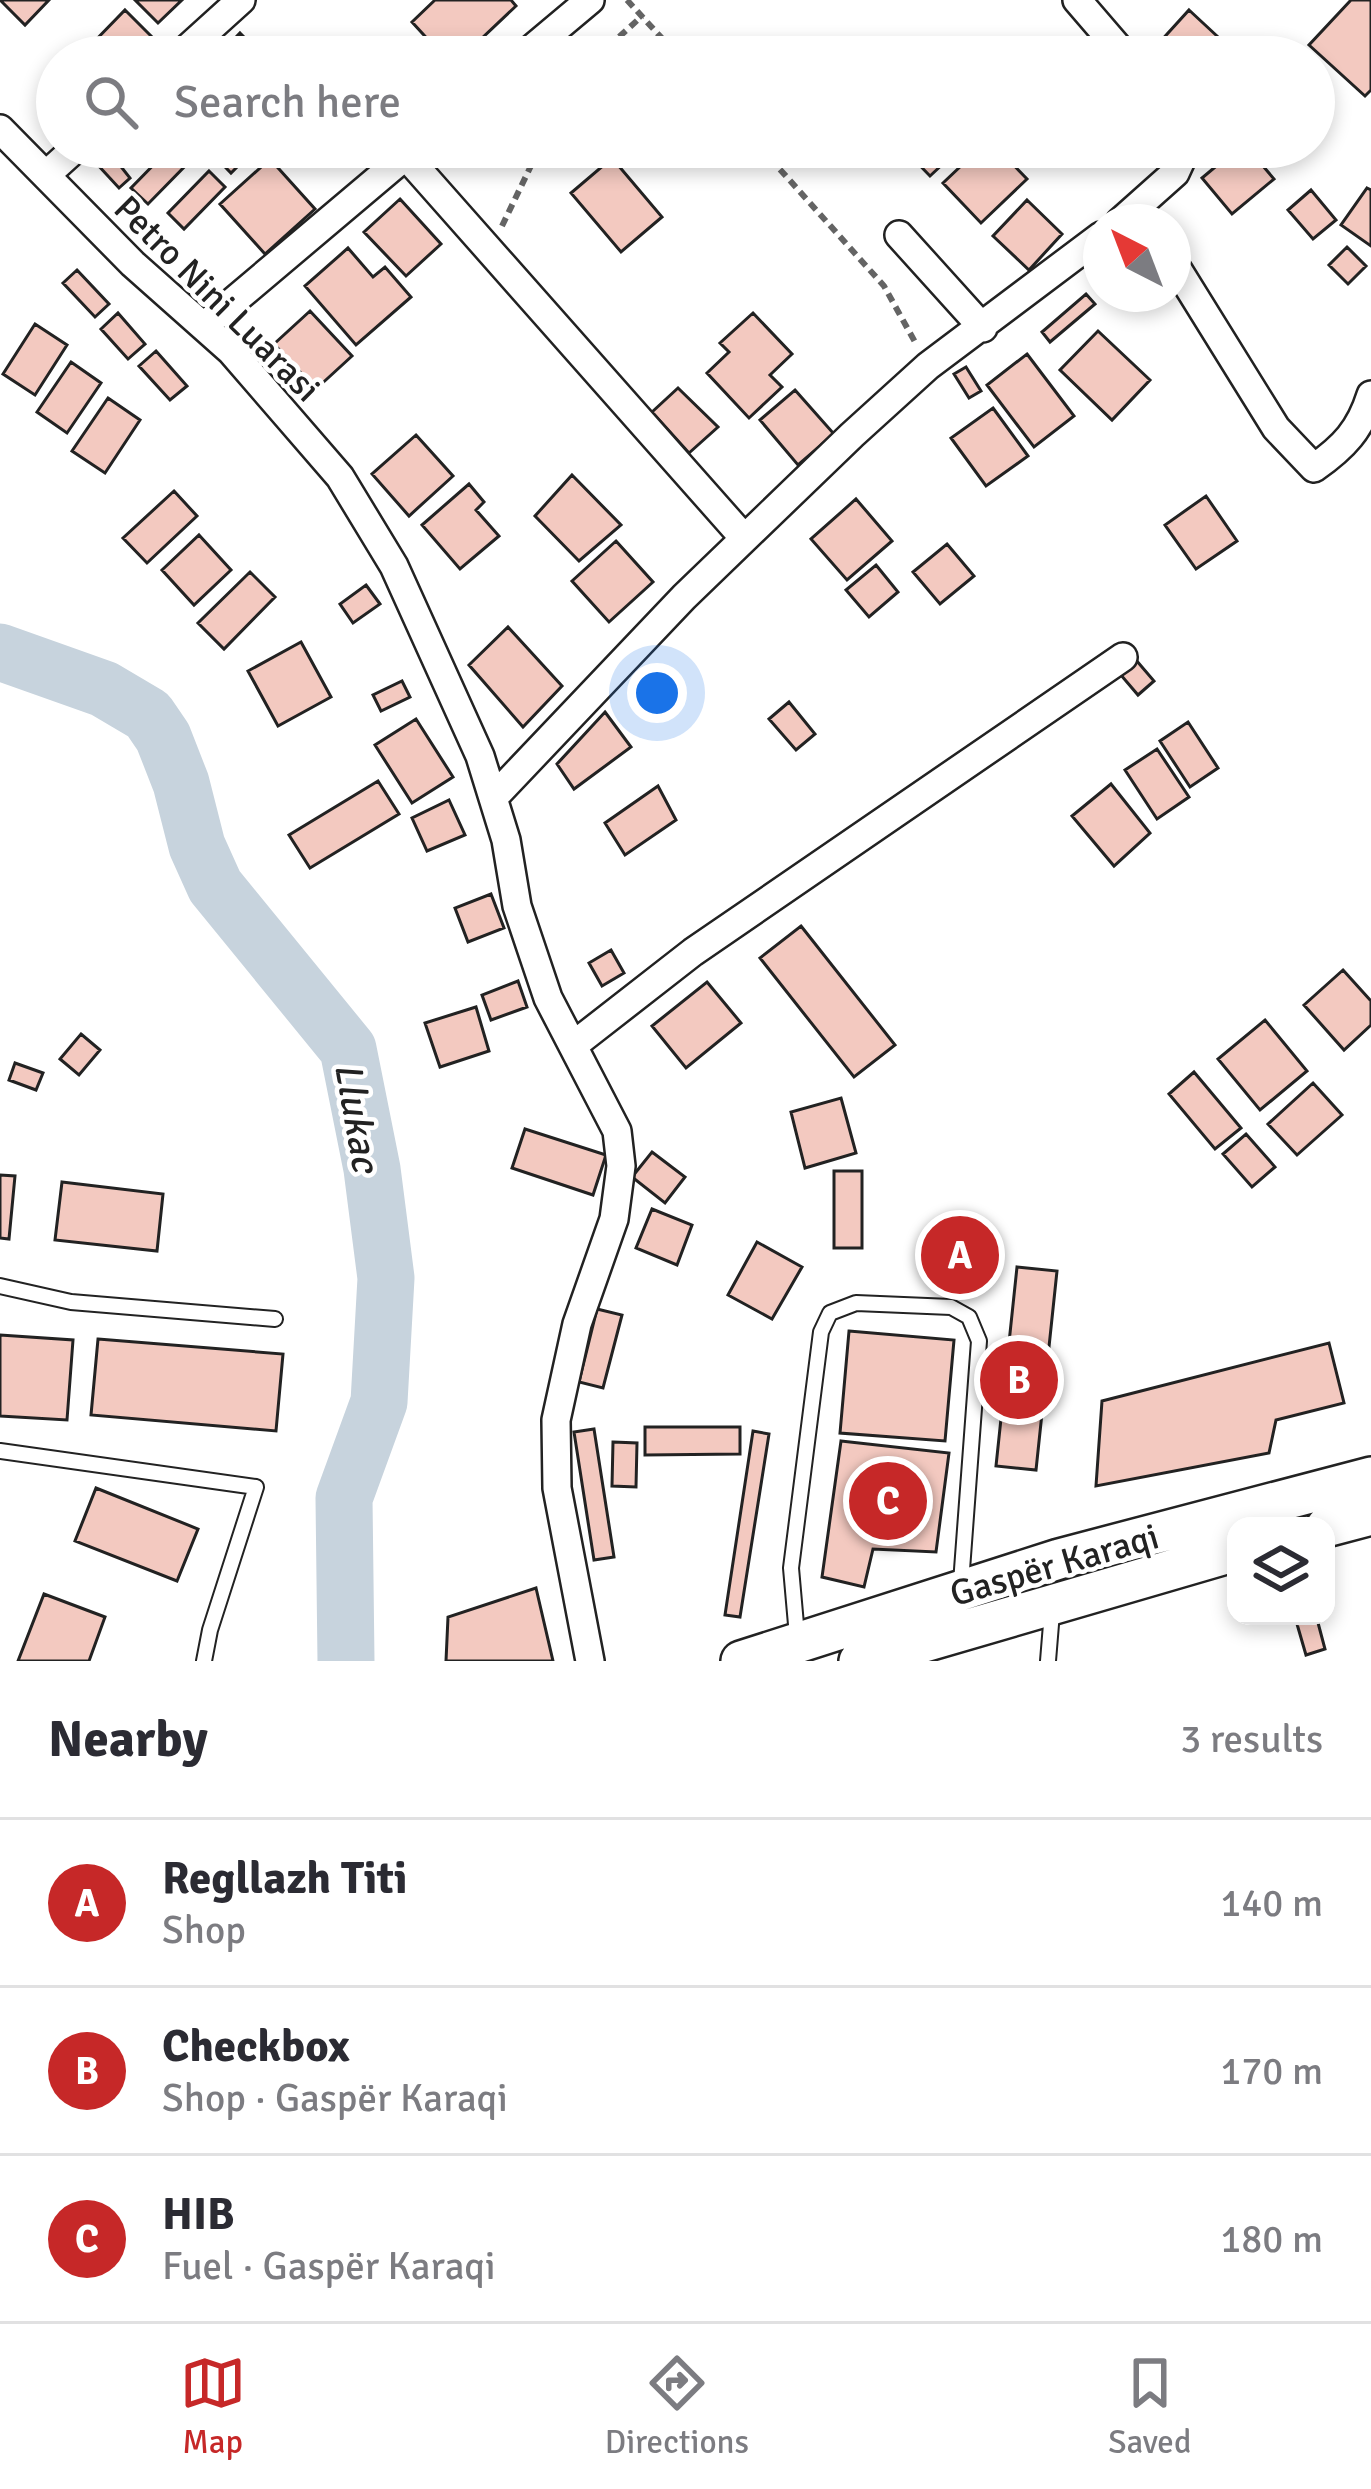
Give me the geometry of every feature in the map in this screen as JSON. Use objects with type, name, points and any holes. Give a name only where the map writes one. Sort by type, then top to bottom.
[{"type":"main road","name":"Gaspër Karaqi","points":[[741,1661],[800,1652],[961,1588],[1371,1477]]},
{"type":"main road","points":[[1335,1525],[1371,1515]]},
{"type":"main road","name":"Gaspër Karaqi","points":[[859,1661],[1227,1554]]},
{"type":"street","points":[[201,36],[241,0]]},
{"type":"street","points":[[547,36],[590,0]]},
{"type":"street","points":[[1078,0],[1108,36]]},
{"type":"street","name":"Petro Nini Luarasi","points":[[0,129],[36,165]]},
{"type":"street","name":"Petro Nini Luarasi","points":[[39,168],[133,264],[231,351],[340,476],[394,566],[495,796],[517,906],[548,998],[616,1130],[621,1166],[614,1219],[577,1324],[556,1420],[556,1488],[590,1661]]},
{"type":"street","points":[[46,175],[54,168]]},
{"type":"street","points":[[204,326],[392,168]]},
{"type":"street","points":[[424,168],[744,538]]},
{"type":"street","points":[[1146,204],[1177,168]]},
{"type":"street","points":[[899,235],[983,328]]},
{"type":"street","points":[[495,796],[744,538],[928,366],[1083,250]]},
{"type":"street","points":[[1191,291],[1276,428],[1314,468],[1345,446],[1363,419],[1371,395]]},
{"type":"street","points":[[575,1044],[693,952],[1123,657]]},
{"type":"lane","points":[[0,1286],[71,1302],[274,1319]]},
{"type":"lane","points":[[800,1652],[791,1568],[821,1332],[830,1313],[856,1303],[951,1307],[969,1317],[980,1341],[961,1588]]},
{"type":"lane","points":[[0,1450],[256,1487],[204,1661]]},
{"type":"lane","points":[[1048,1661],[1053,1605]]},
{"type":"path","points":[[627,0],[660,36]]},
{"type":"path","points":[[620,36],[641,16]]},
{"type":"path","points":[[492,251],[530,168]]},
{"type":"path","points":[[779,168],[884,286],[928,366]]},
{"type":"building","points":[[0,0],[49,0],[25,25]]},
{"type":"building","points":[[135,0],[182,0],[158,23]]},
{"type":"building","points":[[435,0],[511,0],[516,6],[484,36],[425,36],[412,22]]},
{"type":"building","points":[[1351,0],[1371,0],[1371,90],[1365,96],[1335,69],[1335,36],[1317,36]]},
{"type":"building","points":[[125,10],[151,36],[100,36]]},
{"type":"building","points":[[1189,10],[1217,36],[1165,36]]},
{"type":"building","points":[[101,168],[122,168],[130,178],[119,188]]},
{"type":"building","points":[[151,168],[183,168],[148,204],[131,188]]},
{"type":"building","points":[[260,168],[278,168],[315,209],[265,254],[220,204]]},
{"type":"building","points":[[600,168],[620,168],[662,217],[621,252],[571,193]]},
{"type":"building","points":[[959,168],[1016,168],[1027,179],[981,223],[943,183]]},
{"type":"building","points":[[1214,168],[1265,168],[1274,179],[1232,214],[1202,178]]},
{"type":"building","points":[[209,171],[225,187],[184,229],[168,213]]},
{"type":"building","points":[[1367,188],[1371,190],[1371,246],[1341,225]]},
{"type":"building","points":[[1311,190],[1336,220],[1313,239],[1288,210]]},
{"type":"building","points":[[400,199],[441,244],[406,276],[364,232]]},
{"type":"building","points":[[1027,200],[1062,234],[1029,270],[993,236]]},
{"type":"building","points":[[1347,247],[1366,266],[1348,284],[1329,265]]},
{"type":"building","points":[[348,248],[373,277],[385,267],[411,297],[356,345],[305,286]]},
{"type":"building","points":[[77,270],[109,304],[95,317],[63,283]]},
{"type":"building","points":[[1083,297],[1086,312],[1050,342],[1042,332]]},
{"type":"building","points":[[310,311],[352,356],[316,389],[274,344]]},
{"type":"building","points":[[118,313],[145,344],[128,359],[101,329]]},
{"type":"building","points":[[753,313],[792,354],[770,375],[782,387],[749,418],[707,373],[729,352],[720,343]]},
{"type":"building","points":[[35,324],[67,345],[35,395],[3,374]]},
{"type":"building","points":[[1098,331],[1150,380],[1112,420],[1060,370]]},
{"type":"building","points":[[156,351],[187,386],[170,400],[139,366]]},
{"type":"building","points":[[1027,354],[1074,416],[1034,447],[987,385]]},
{"type":"building","points":[[71,362],[101,383],[67,433],[37,412]]},
{"type":"building","points":[[966,367],[981,391],[969,398],[954,374]]},
{"type":"building","points":[[678,388],[718,427],[689,453],[652,412]]},
{"type":"building","points":[[795,390],[834,434],[798,465],[760,420]]},
{"type":"building","points":[[108,398],[140,420],[105,473],[72,451]]},
{"type":"building","points":[[993,408],[1028,456],[986,486],[951,438]]},
{"type":"building","points":[[416,435],[453,476],[409,516],[372,474]]},
{"type":"building","points":[[572,475],[621,525],[579,561],[535,516]]},
{"type":"building","points":[[469,484],[484,502],[476,510],[499,536],[460,569],[422,525]]},
{"type":"building","points":[[174,491],[197,516],[147,563],[123,538]]},
{"type":"building","points":[[1206,496],[1237,541],[1196,569],[1165,525]]},
{"type":"building","points":[[856,499],[892,541],[847,580],[811,539]]},
{"type":"building","points":[[199,535],[231,570],[194,605],[162,570]]},
{"type":"building","points":[[616,541],[653,582],[609,622],[572,581]]},
{"type":"building","points":[[947,544],[974,576],[940,604],[913,572]]},
{"type":"building","points":[[876,565],[898,592],[869,617],[846,590]]},
{"type":"building","points":[[250,572],[275,597],[224,649],[198,623]]},
{"type":"building","points":[[366,585],[380,604],[353,623],[340,604]]},
{"type":"building","points":[[508,627],[562,686],[523,727],[469,665]]},
{"type":"building","points":[[301,642],[331,697],[278,726],[248,671]]},
{"type":"building","points":[[1136,660],[1154,681],[1138,695],[1120,674]]},
{"type":"building","points":[[402,681],[410,697],[381,711],[373,695]]},
{"type":"building","points":[[789,702],[815,734],[796,750],[769,719]]},
{"type":"building","points":[[605,712],[631,747],[574,789],[557,764]]},
{"type":"building","points":[[416,719],[453,777],[412,803],[375,745]]},
{"type":"building","points":[[1188,722],[1218,768],[1190,787],[1160,741]]},
{"type":"building","points":[[1157,749],[1189,797],[1157,819],[1125,770]]},
{"type":"building","points":[[378,781],[399,814],[310,868],[289,835]]},
{"type":"building","points":[[1111,784],[1150,833],[1114,866],[1072,816]]},
{"type":"building","points":[[658,786],[676,820],[625,855],[605,823]]},
{"type":"building","points":[[449,800],[465,835],[427,851],[412,818]]},
{"type":"building","points":[[491,894],[504,928],[468,942],[455,908]]},
{"type":"building","points":[[801,926],[895,1045],[854,1077],[760,958]]},
{"type":"building","points":[[611,950],[624,973],[602,986],[589,963]]},
{"type":"building","points":[[1343,970],[1371,1001],[1371,1025],[1344,1050],[1304,1005]]},
{"type":"building","points":[[518,981],[527,1007],[491,1020],[482,995]]},
{"type":"building","points":[[707,982],[741,1023],[686,1068],[652,1026]]},
{"type":"building","points":[[476,1007],[489,1051],[440,1067],[425,1023]]},
{"type":"building","points":[[1265,1020],[1307,1071],[1260,1110],[1218,1059]]},
{"type":"building","points":[[81,1034],[100,1050],[79,1075],[60,1059]]},
{"type":"building","points":[[15,1063],[43,1073],[36,1090],[9,1080]]},
{"type":"building","points":[[1194,1072],[1241,1128],[1215,1149],[1169,1094]]},
{"type":"building","points":[[1313,1083],[1342,1115],[1297,1155],[1268,1124]]},
{"type":"building","points":[[841,1098],[856,1153],[805,1168],[791,1112]]},
{"type":"building","points":[[525,1129],[606,1155],[593,1195],[512,1168]]},
{"type":"building","points":[[1246,1134],[1275,1167],[1252,1187],[1223,1154]]},
{"type":"building","points":[[652,1152],[685,1177],[665,1203],[632,1177]]},
{"type":"building","points":[[834,1171],[862,1171],[862,1248],[834,1248]]},
{"type":"building","points":[[0,1175],[15,1176],[9,1239],[0,1238]]},
{"type":"building","points":[[62,1182],[163,1194],[157,1251],[55,1240]]},
{"type":"building","points":[[652,1209],[692,1225],[677,1265],[636,1248]]},
{"type":"building","points":[[757,1242],[802,1267],[772,1319],[728,1295]]},
{"type":"building","points":[[1017,1267],[1057,1271],[1036,1470],[996,1466]]},
{"type":"building","points":[[597,1309],[622,1315],[603,1388],[579,1382]]},
{"type":"building","points":[[849,1331],[954,1340],[945,1441],[840,1433]]},
{"type":"building","points":[[0,1335],[73,1340],[67,1420],[0,1416]]},
{"type":"building","points":[[98,1339],[283,1354],[276,1431],[91,1415]]},
{"type":"building","points":[[1329,1343],[1344,1403],[1276,1420],[1269,1453],[1096,1486],[1102,1401]]},
{"type":"building","points":[[645,1427],[740,1427],[740,1454],[645,1455]]},
{"type":"building","points":[[594,1429],[614,1557],[594,1560],[574,1432]]},
{"type":"building","points":[[753,1431],[769,1434],[740,1617],[725,1615]]},
{"type":"building","points":[[841,1441],[949,1453],[936,1552],[873,1549],[864,1587],[822,1577]]},
{"type":"building","points":[[613,1442],[637,1443],[636,1487],[612,1486]]},
{"type":"building","points":[[96,1488],[198,1529],[177,1581],[75,1541]]},
{"type":"building","points":[[536,1588],[553,1661],[446,1661],[448,1617]]},
{"type":"building","points":[[44,1594],[105,1617],[89,1661],[18,1661]]},
{"type":"building","points":[[1297,1625],[1319,1625],[1325,1649],[1306,1655]]},
{"type":"waterway","name":"Llukac","points":[[0,652],[104,689],[148,715],[163,737],[197,846],[215,886],[348,1049],[372,1169],[386,1278],[379,1402],[344,1498],[346,1661]]},
{"type":"place","name":"Regllazh Titi","points":[[960,1255]]},
{"type":"place","name":"Checkbox","points":[[1019,1380]]},
{"type":"place","name":"HIB","points":[[888,1501]]}]
